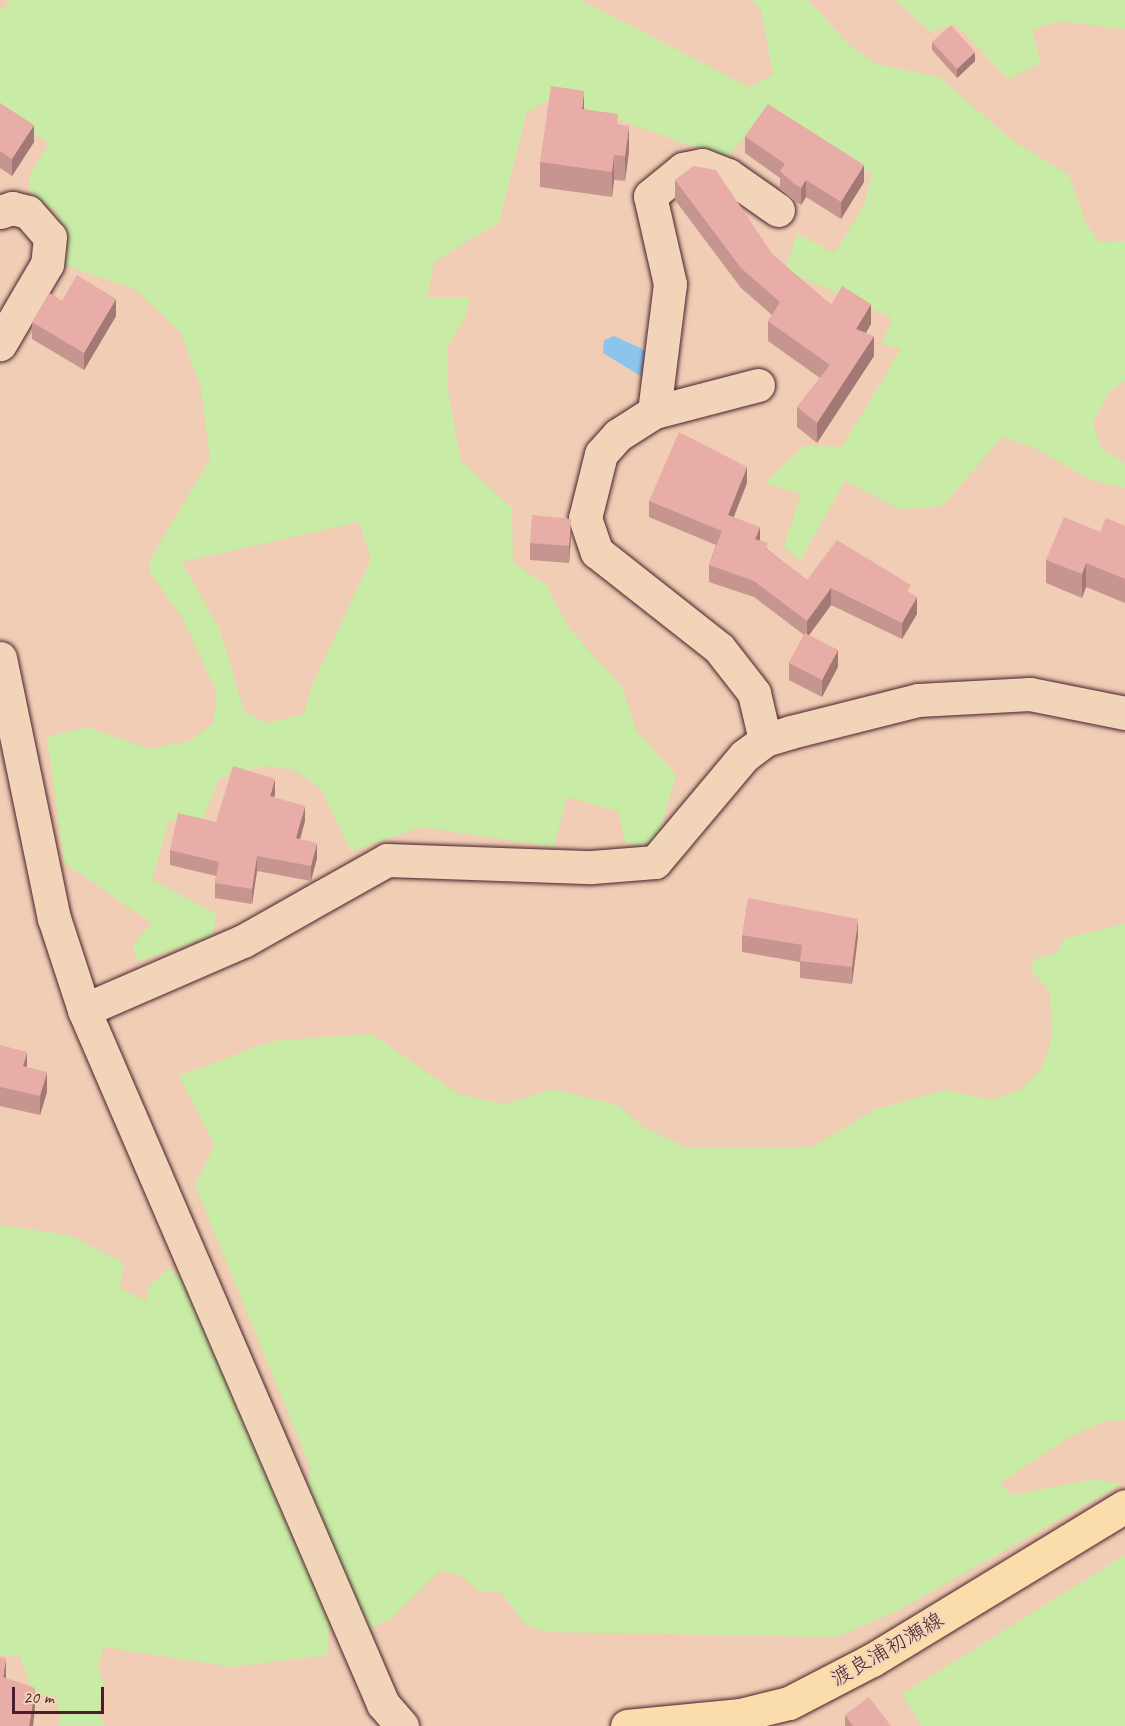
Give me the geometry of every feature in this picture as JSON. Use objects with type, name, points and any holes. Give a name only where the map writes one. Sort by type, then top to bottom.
[{"type":"main road","name":"渡良浦初瀬線","points":[[627,1726],[744,1720],[789,1703],[872,1660],[1125,1506]]},
{"type":"street","points":[[654,412],[670,284],[650,196],[683,169],[702,165],[728,175],[778,210]]},
{"type":"street","points":[[0,212],[12,208],[28,212],[50,237],[46,264],[0,344]]},
{"type":"street","points":[[758,385],[654,412],[618,435],[601,454],[585,518],[597,552],[726,657],[754,693],[765,740]]},
{"type":"street","points":[[0,658],[54,918],[84,1010],[383,1704],[402,1726]]},
{"type":"street","points":[[84,1010],[243,941],[387,860],[592,867],[655,862],[744,756],[765,740],[918,700],[1030,694],[1125,713]]},
{"type":"green space","points":[[11,0],[581,0],[749,87],[773,74],[761,10],[752,0],[808,0],[849,45],[877,64],[939,77],[1013,141],[1069,175],[1085,221],[1099,242],[1125,241],[1125,381],[1109,392],[1093,423],[1101,448],[1125,463],[1125,488],[1091,480],[1033,447],[1002,437],[943,506],[899,509],[845,481],[800,561],[784,547],[801,494],[765,483],[805,445],[842,447],[901,349],[882,344],[892,318],[785,270],[797,233],[834,253],[864,206],[872,173],[767,112],[726,158],[554,97],[527,112],[499,222],[434,262],[427,297],[470,297],[465,318],[447,346],[447,386],[461,461],[512,508],[513,563],[546,585],[569,628],[622,687],[636,730],[676,775],[658,838],[637,848],[624,840],[619,812],[567,797],[554,847],[422,827],[351,851],[320,788],[294,770],[265,766],[219,778],[204,817],[169,821],[152,880],[217,914],[212,936],[137,962],[133,945],[152,923],[64,863],[47,737],[87,727],[149,749],[190,741],[213,723],[217,693],[182,617],[150,573],[149,561],[210,459],[201,387],[180,332],[136,290],[66,265],[58,214],[29,192],[30,174],[49,143],[0,110],[0,11]],"holes":[[[359,522],[371,559],[311,688],[304,714],[267,723],[244,711],[220,630],[182,562]]]},
{"type":"green space","points":[[895,0],[1125,0],[1125,29],[1058,21],[1033,30],[1040,64],[1008,79],[956,24],[931,32]]},
{"type":"green space","points":[[1125,924],[1125,1420],[1102,1422],[1070,1437],[999,1483],[1013,1495],[1094,1479],[1122,1484],[899,1610],[836,1637],[545,1632],[525,1624],[500,1592],[478,1591],[462,1576],[441,1570],[393,1617],[370,1629],[306,1488],[311,1469],[195,1185],[215,1145],[179,1076],[272,1041],[371,1034],[460,1095],[506,1104],[552,1089],[618,1105],[644,1127],[685,1147],[812,1147],[876,1109],[946,1090],[992,1100],[1020,1090],[1041,1069],[1052,1039],[1050,992],[1030,969],[1036,958],[1055,954],[1065,938]]},
{"type":"green space","points":[[0,1225],[70,1235],[124,1263],[120,1288],[148,1302],[148,1287],[168,1268],[182,1276],[329,1621],[328,1655],[232,1667],[104,1647],[98,1666],[103,1681],[99,1715],[105,1726],[60,1726],[57,1697],[33,1693],[20,1656],[0,1656]]},
{"type":"green space","points":[[1125,1555],[1125,1726],[921,1726],[902,1694]]},
{"type":"water","points":[[614,336],[649,352],[642,377],[603,353],[604,340]]},
{"type":"building","points":[[951,25],[975,52],[957,69],[932,42]]},
{"type":"building","points":[[551,86],[584,91],[582,109],[618,114],[617,124],[629,126],[625,156],[614,155],[612,172],[540,162]]},
{"type":"building","points":[[0,103],[34,125],[12,159],[0,151]]},
{"type":"building","points":[[768,104],[864,165],[841,202],[806,180],[801,188],[793,183],[780,171],[785,164],[745,136]]},
{"type":"building","points":[[693,166],[716,170],[773,255],[831,305],[842,286],[871,304],[856,329],[874,336],[817,423],[797,407],[830,365],[768,321],[780,302],[741,268],[675,180]]},
{"type":"building","points":[[77,275],[116,299],[84,353],[32,322],[49,293],[62,301]]},
{"type":"building","points":[[679,432],[747,467],[728,515],[760,527],[755,539],[768,543],[766,549],[807,580],[837,540],[911,585],[907,591],[917,597],[902,623],[831,588],[807,621],[754,581],[709,565],[722,531],[649,501]]},
{"type":"building","points":[[532,515],[571,519],[569,546],[530,543]]},
{"type":"building","points":[[1064,517],[1100,532],[1106,518],[1125,526],[1125,579],[1086,563],[1082,574],[1046,560]]},
{"type":"building","points":[[805,633],[838,650],[822,680],[789,663]]},
{"type":"building","points":[[233,766],[275,779],[270,796],[305,806],[296,838],[317,843],[311,866],[257,856],[252,889],[215,883],[219,862],[170,850],[178,813],[216,822]]},
{"type":"building","points":[[748,898],[858,919],[852,967],[800,961],[802,945],[742,935]]},
{"type":"building","points":[[0,1045],[27,1052],[23,1066],[47,1072],[40,1096],[0,1087]]},
{"type":"building","points":[[0,1657],[6,1658],[3,1677],[35,1688],[29,1726],[0,1726]]},
{"type":"building","points":[[869,1697],[891,1726],[853,1726],[845,1715]]}]
